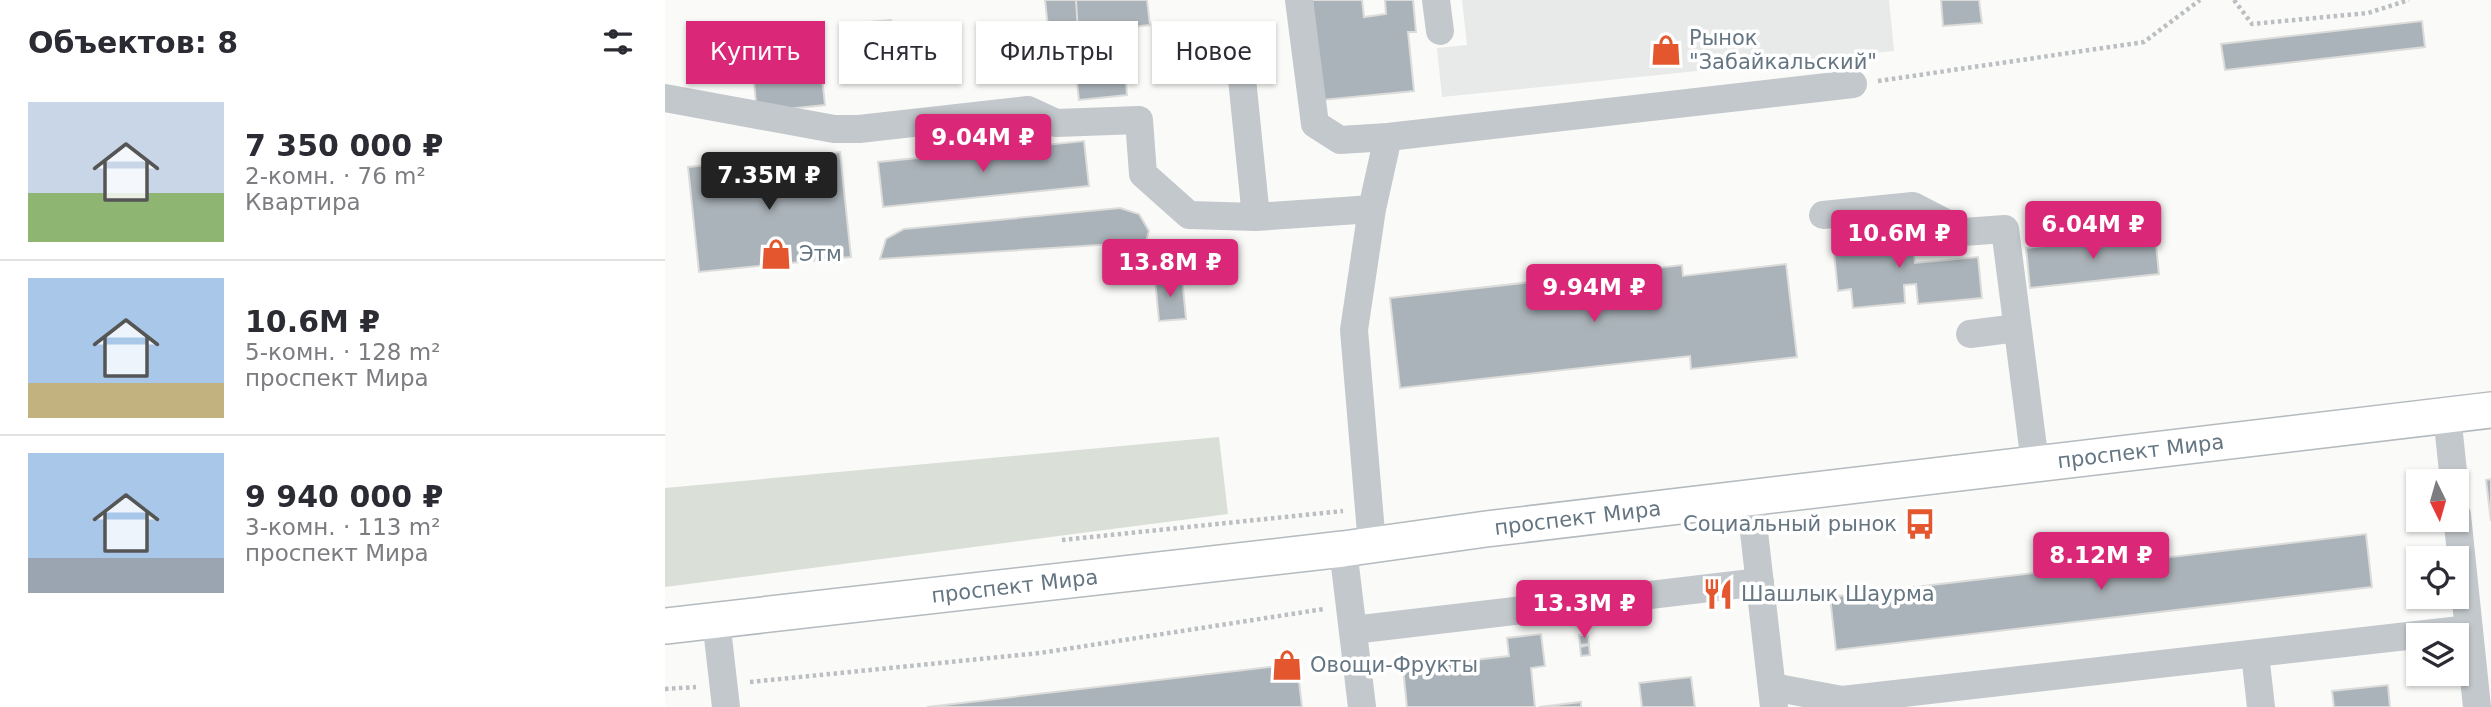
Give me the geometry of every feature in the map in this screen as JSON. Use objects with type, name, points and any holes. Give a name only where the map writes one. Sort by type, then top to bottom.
[{"type":"main road","name":"проспект Мира","points":[[665,626],[1357,547],[1749,497],[2491,410]]},
{"type":"street","points":[[1299,0],[1315,124],[1340,140],[1388,137],[1853,84]]},
{"type":"street","points":[[1436,0],[1440,31]]},
{"type":"street","points":[[1243,84],[1256,216]]},
{"type":"street","points":[[665,98],[834,129],[859,129],[1028,110],[1056,123],[1139,120],[1143,174],[1189,215],[1256,216],[1372,209]]},
{"type":"street","points":[[1362,707],[1351,618],[1357,547],[1354,330],[1372,209],[1388,137]]},
{"type":"street","points":[[1823,215],[1913,206],[1963,232],[2005,229],[2035,463]]},
{"type":"street","points":[[1970,334],[2017,328]]},
{"type":"street","points":[[2447,415],[2452,469]]},
{"type":"street","points":[[1749,497],[1773,697],[1925,699],[2009,694],[2255,653],[2406,636]]},
{"type":"street","points":[[2459,532],[2468,623]]},
{"type":"street","points":[[1351,618],[1760,582]]},
{"type":"street","points":[[716,620],[724,696]]},
{"type":"street","points":[[2469,629],[2477,707]]},
{"type":"street","points":[[2255,653],[2261,707]]},
{"type":"path","points":[[1853,84],[2144,42],[2200,0]]},
{"type":"path","points":[[2234,0],[2252,24],[2368,13],[2409,0]]},
{"type":"path","points":[[1062,540],[1347,510]]},
{"type":"path","points":[[665,689],[724,696],[1040,653],[1351,618]]},
{"type":"shaded area","name":"Рынок \"Забайкальский\"","points":[[1462,0],[1889,0],[1894,51],[1442,97],[1437,48],[1467,45]]},
{"type":"shaded area","points":[[1219,437],[1228,514],[665,587],[665,488]]},
{"type":"building","points":[[1045,0],[1076,0],[1077,21],[1047,21]]},
{"type":"building","points":[[1076,0],[1147,0],[1150,25],[1138,26],[1138,21],[1077,21]]},
{"type":"building","points":[[1312,0],[1362,0],[1364,17],[1386,14],[1385,0],[1413,0],[1416,32],[1408,32],[1414,91],[1322,100]]},
{"type":"building","points":[[1941,0],[1979,0],[1982,23],[1943,26]]},
{"type":"building","points":[[2422,21],[2425,47],[2225,70],[2221,44]]},
{"type":"building","points":[[754,84],[823,84],[825,105],[757,112]]},
{"type":"building","points":[[1077,84],[1126,84],[1127,95],[1079,100]]},
{"type":"building","points":[[1084,141],[1089,186],[883,207],[878,162]]},
{"type":"building","points":[[840,152],[851,257],[699,272],[688,167]]},
{"type":"building","points":[[1120,208],[1139,214],[1149,231],[1146,242],[880,259],[886,239],[904,229]]},
{"type":"building","points":[[1911,225],[1915,263],[1978,257],[1982,298],[1918,304],[1916,284],[1904,285],[1905,303],[1853,308],[1851,289],[1838,291],[1832,233]]},
{"type":"building","points":[[2155,234],[2159,274],[2030,288],[2026,248]]},
{"type":"building","points":[[1786,264],[1797,357],[1691,369],[1690,356],[1400,388],[1390,298],[1682,265],[1683,276]]},
{"type":"building","points":[[1182,277],[1186,319],[1159,321],[1155,279]]},
{"type":"building","points":[[2491,479],[2491,521],[2486,480]]},
{"type":"building","points":[[2366,534],[2372,587],[1836,650],[1830,597]]},
{"type":"building","points":[[1634,605],[1635,616],[1624,617],[1623,607]]},
{"type":"building","points":[[1541,634],[1545,666],[1531,668],[1535,707],[1407,707],[1403,668],[1509,656],[1507,638]]},
{"type":"building","points":[[1579,635],[1588,635],[1589,644],[1580,645]]},
{"type":"building","points":[[1589,645],[1590,655],[1581,656],[1580,647]]},
{"type":"building","points":[[1297,663],[1302,707],[927,707],[1287,665]]},
{"type":"building","points":[[1691,677],[1695,707],[1642,707],[1639,683]]},
{"type":"building","points":[[2388,685],[2390,707],[2334,707],[2332,691]]},
{"type":"building","points":[[1581,702],[1581,707],[1539,707]]},
{"type":"place","name":"Рынок \"Забайкальский\"","points":[[1666,50]]},
{"type":"place","name":"Этм","points":[[776,254]]},
{"type":"place","name":"Социальный рынок","points":[[1920,524]]},
{"type":"place","name":"Шашлык Шаурма","points":[[1718,594]]},
{"type":"place","name":"Овощи-Фрукты","points":[[1287,665]]}]
